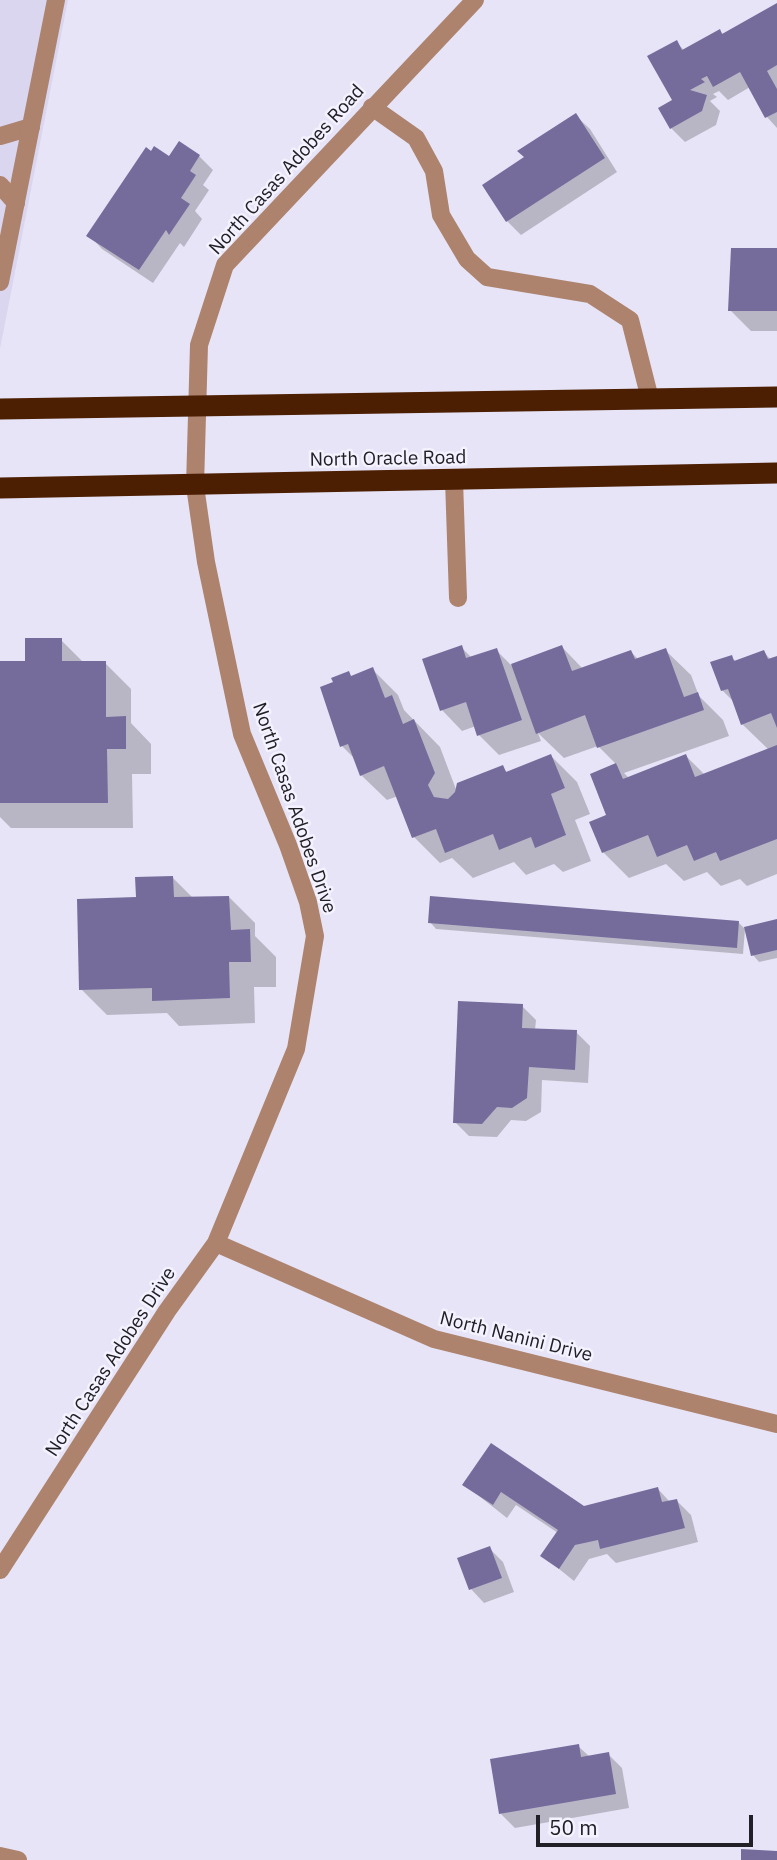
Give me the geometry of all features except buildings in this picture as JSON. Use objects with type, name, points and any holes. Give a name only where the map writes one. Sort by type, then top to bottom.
[{"type":"highway","points":[[0,409],[777,397]]},
{"type":"highway","name":"North Oracle Road","points":[[0,488],[777,473]]},
{"type":"street","points":[[0,282],[56,0]]},
{"type":"street","name":"North Casas Adobes Road","points":[[195,485],[199,345],[225,265],[475,0]]},
{"type":"street","points":[[372,107],[416,138],[434,171],[441,215],[467,259],[487,277],[590,293],[630,320],[650,399]]},
{"type":"street","points":[[0,136],[31,127]]},
{"type":"street","points":[[0,185],[16,203]]},
{"type":"street","points":[[454,480],[458,598]]},
{"type":"street","name":"North Casas Adobes Drive","points":[[0,1570],[167,1311],[216,1243],[296,1049],[315,936],[308,902],[288,845],[242,734],[206,562],[195,485]]},
{"type":"street","name":"North Nanini Drive","points":[[216,1243],[434,1339],[777,1424]]},
{"type":"street","points":[[0,1856],[18,1860]]},
{"type":"shaded area","points":[[0,0],[68,0],[0,349]]}]
